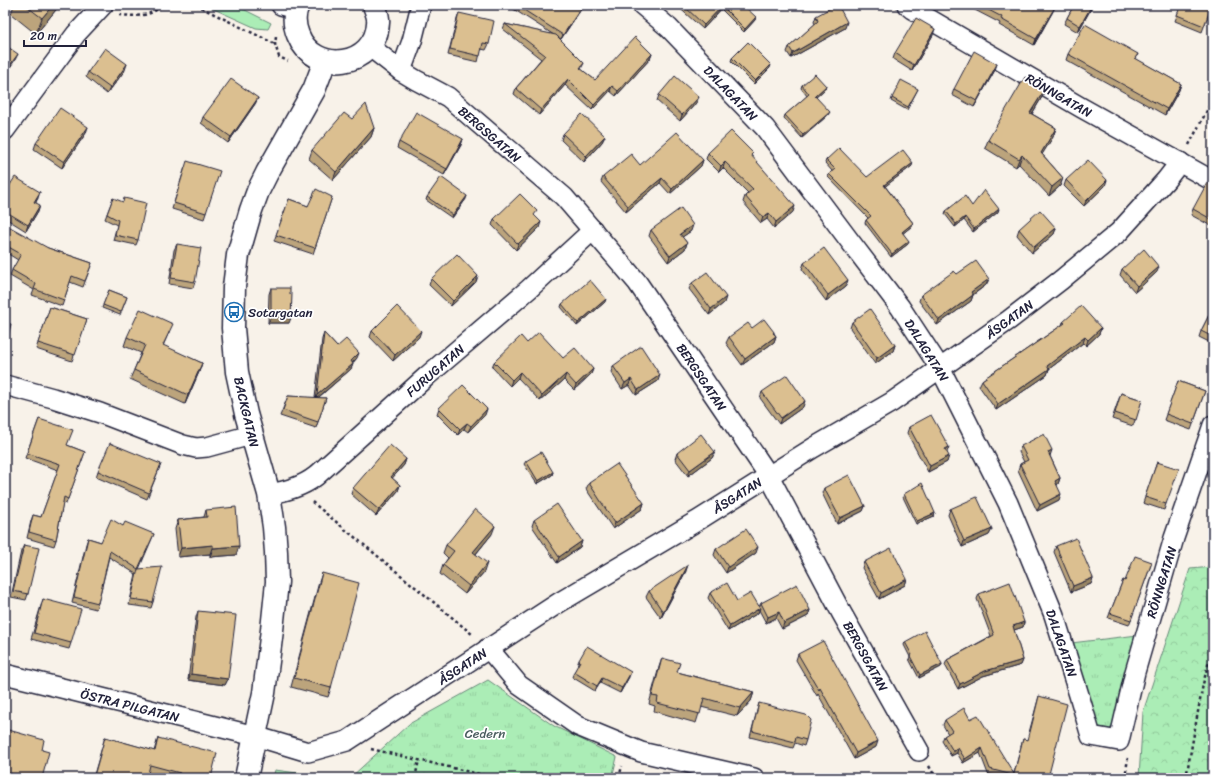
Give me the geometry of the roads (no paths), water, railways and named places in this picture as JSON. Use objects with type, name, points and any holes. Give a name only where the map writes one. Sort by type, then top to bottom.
[{"type":"street","points":[[292,6],[296,29],[301,41],[314,55],[325,61],[339,62],[353,59],[362,54],[374,41],[379,21],[374,5]]},
{"type":"street","points":[[369,46],[401,71],[412,41],[421,5]]},
{"type":"street","name":"DALAGATAN","points":[[642,5],[669,28],[765,128],[900,307],[940,368],[1008,504],[1054,615],[1091,736],[1119,741]]},
{"type":"street","name":"RÖNNGATAN","points":[[907,5],[1082,108],[1213,181]]},
{"type":"street","points":[[5,130],[76,34],[101,7]]},
{"type":"street","name":"BACKGATAN","points":[[246,778],[264,693],[277,582],[274,527],[269,494],[246,414],[237,372],[233,328],[234,288],[238,255],[258,191],[267,172],[314,90],[325,61]]},
{"type":"street","name":"BERGSGATAN","points":[[401,71],[448,97],[564,197],[637,282],[769,476],[841,612],[919,751]]},
{"type":"street","name":"ÅSGATAN","points":[[255,736],[308,752],[347,741],[482,643],[560,602],[697,521],[814,448],[892,402],[959,356],[1061,280],[1119,232],[1166,180],[1180,162]]},
{"type":"street","name":"FURUGATAN","points":[[269,494],[297,487],[307,483],[316,476],[427,376],[529,289],[593,230]]},
{"type":"street","points":[[5,385],[54,398],[100,413],[183,445],[196,448],[207,447],[252,435]]},
{"type":"street","name":"RÖNNGATAN","points":[[1119,741],[1135,672],[1174,538],[1213,426]]},
{"type":"street","points":[[482,643],[519,685],[578,726],[641,752],[754,778]]},
{"type":"street","name":"ÖSTRA PILGATAN","points":[[5,674],[255,736]]},
{"type":"place","name":"Sotargatan","points":[[234,312]]},
{"type":"park label","name":"Cedern","points":[[485,733]]}]
